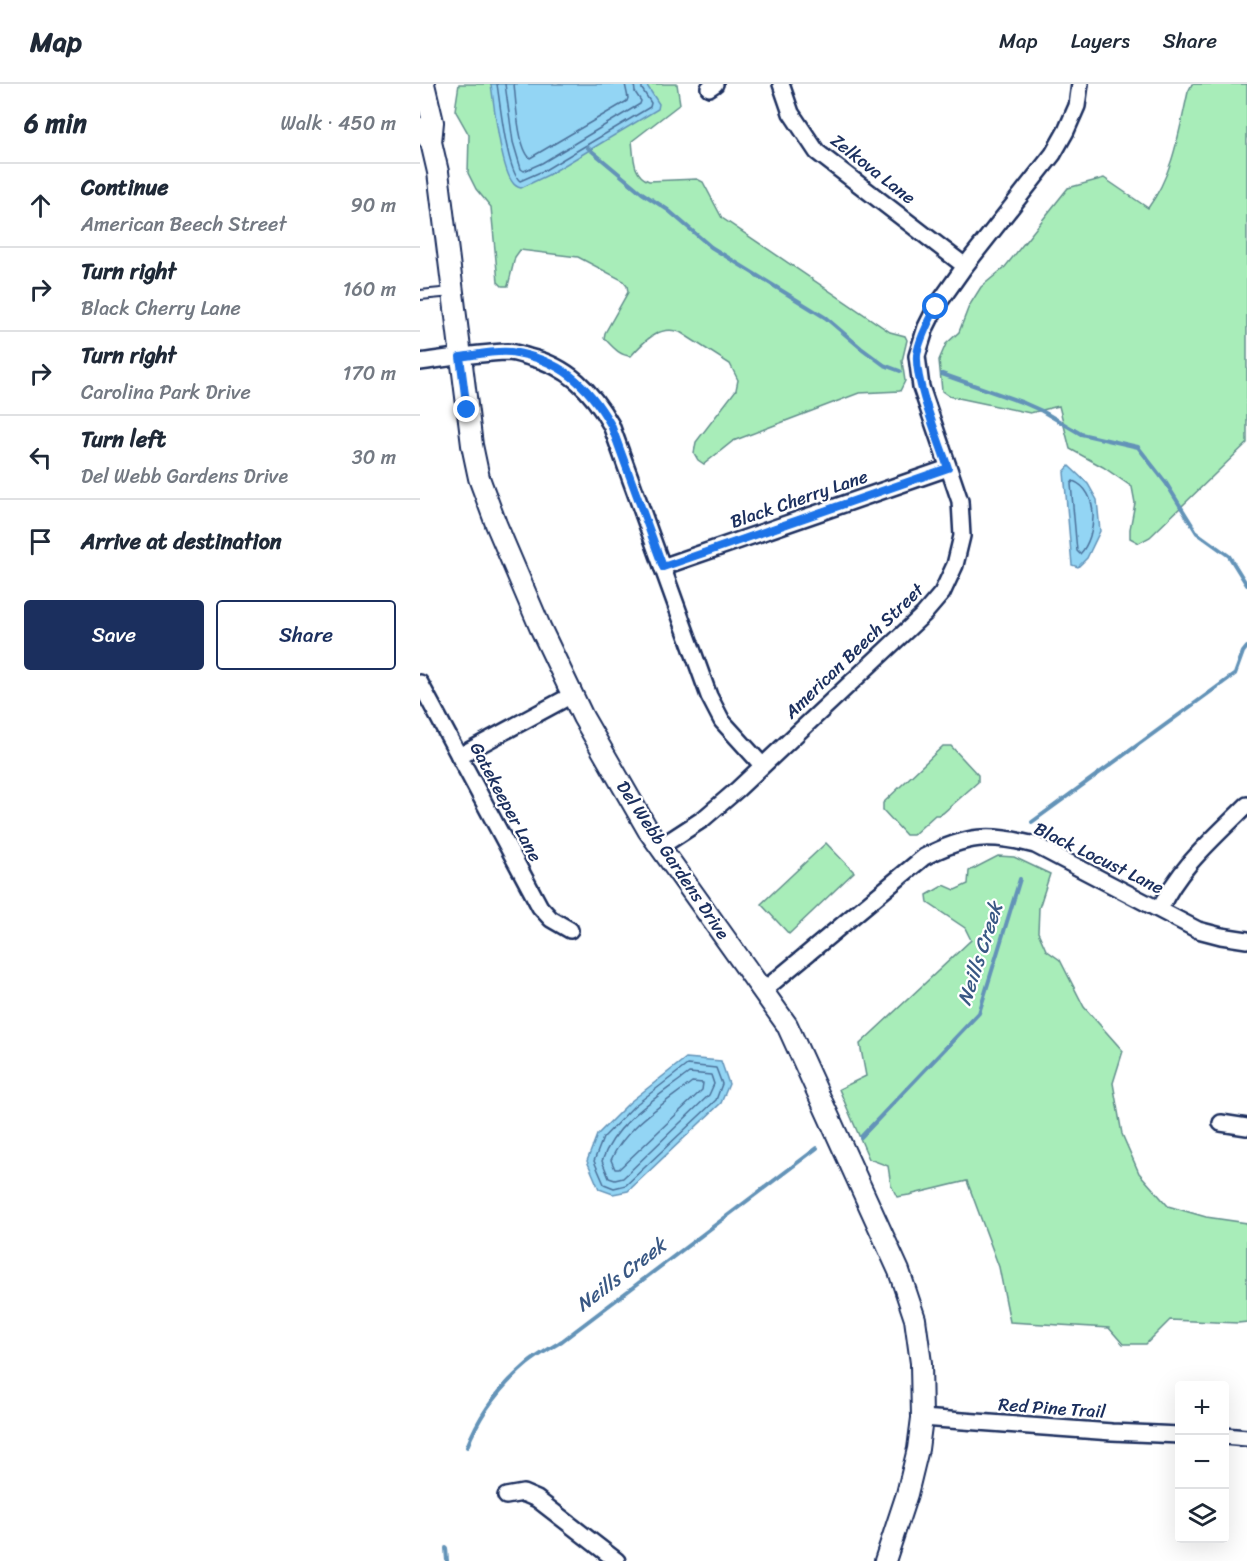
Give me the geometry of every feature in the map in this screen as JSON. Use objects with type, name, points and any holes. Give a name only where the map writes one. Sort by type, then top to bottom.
[{"type":"street","name":"Del Webb Gardens Drive","points":[[424,84],[433,122],[425,135],[440,184],[472,446],[484,493],[540,627],[572,695],[612,770],[660,847],[764,990],[800,1048],[899,1270],[915,1319],[921,1363],[922,1418],[918,1449],[907,1494],[885,1561]]},
{"type":"street","name":"Zelkova Lane","points":[[781,84],[792,113],[817,152],[965,266]]},
{"type":"street","name":"American Beech Street","points":[[660,847],[703,819],[924,614],[942,593],[955,565],[962,536],[960,501],[921,387],[917,356],[926,327],[936,307],[965,266],[1053,154],[1077,106],[1080,84]]},
{"type":"street","points":[[420,362],[509,352],[540,359],[567,373],[584,386],[599,404],[611,425],[710,696],[722,721],[762,765]]},
{"type":"street","name":"Black Cherry Lane","points":[[663,567],[948,468]]},
{"type":"street","name":"Gatekeeper Lane","points":[[420,683],[540,907],[551,918],[570,930]]},
{"type":"street","points":[[459,756],[572,695]]},
{"type":"street","points":[[1160,909],[1169,888],[1180,873],[1247,805]]},
{"type":"street","name":"Black Locust Lane","points":[[764,990],[924,857],[963,840],[986,837],[1006,838],[1035,845],[1198,930],[1247,940]]},
{"type":"street","points":[[1221,1123],[1247,1127]]},
{"type":"street","name":"Red Pine Trail","points":[[922,1418],[1175,1435]]},
{"type":"street","points":[[1229,1436],[1247,1438]]},
{"type":"street","points":[[506,1496],[523,1493],[537,1499],[617,1561]]},
{"type":"lane","points":[[420,295],[453,292]]},
{"type":"green space","points":[[459,84],[677,84],[680,104],[632,141],[635,164],[639,174],[649,181],[697,179],[703,182],[722,218],[890,332],[905,336],[907,340],[902,361],[905,381],[900,391],[859,393],[733,441],[704,464],[698,460],[694,453],[696,442],[736,390],[738,380],[730,364],[680,332],[672,330],[653,336],[631,356],[619,352],[604,338],[628,292],[627,286],[622,280],[578,257],[520,250],[515,257],[508,286],[502,286],[498,282],[491,207],[476,189],[468,173],[469,135],[455,110]]},
{"type":"green space","points":[[1192,84],[1247,84],[1247,443],[1150,537],[1139,543],[1130,538],[1135,503],[1132,487],[1103,467],[1070,449],[1059,406],[1030,413],[949,396],[942,391],[939,360],[946,344],[959,332],[969,306],[981,287],[1005,267],[1068,188],[1104,178],[1148,208],[1157,195],[1169,167]]},
{"type":"green space","points":[[943,746],[951,746],[978,775],[978,782],[943,813],[935,815],[913,835],[906,835],[883,810],[883,803]]},
{"type":"green space","points":[[826,843],[854,872],[789,934],[761,904]]},
{"type":"green space","points":[[998,856],[1014,857],[1050,874],[1039,908],[1038,932],[1046,950],[1060,960],[1084,1007],[1123,1051],[1113,1083],[1122,1134],[1139,1173],[1168,1206],[1206,1217],[1247,1223],[1247,1322],[1170,1320],[1146,1344],[1123,1344],[1109,1328],[1010,1322],[999,1267],[967,1181],[897,1197],[891,1185],[888,1166],[869,1159],[839,1089],[866,1076],[860,1044],[971,940],[965,928],[928,903],[927,895],[944,885],[955,890],[968,884],[969,871]]},
{"type":"water","points":[[491,84],[646,84],[659,104],[658,109],[548,175],[521,188],[513,183],[505,165]]},
{"type":"water","points":[[1069,466],[1088,484],[1097,500],[1100,531],[1087,558],[1078,567],[1072,565],[1064,472]]},
{"type":"water","points":[[686,1058],[721,1061],[729,1084],[721,1103],[628,1191],[613,1194],[599,1189],[587,1161],[597,1135],[630,1102]]},
{"type":"waterway","points":[[587,147],[642,193],[668,210],[711,247],[826,318],[884,365],[900,371]]},
{"type":"waterway","points":[[942,374],[1024,403],[1081,434],[1138,447],[1166,483],[1197,533],[1229,556],[1247,585]]},
{"type":"waterway","name":"Neills Creek","points":[[1032,822],[1235,674],[1247,647]]},
{"type":"waterway","name":"Neills Creek","points":[[861,1137],[979,1013],[1020,879]]},
{"type":"waterway","name":"Neills Creek","points":[[467,1447],[492,1402],[527,1364],[562,1341],[817,1148]]},
{"type":"waterway","name":"Neills Creek","points":[[446,1548],[447,1561]]},
{"type":"route","points":[[467,410],[460,357],[509,352],[540,359],[567,373],[584,386],[599,404],[611,425],[663,567],[948,468],[921,387],[917,356],[926,327],[936,307]]}]
